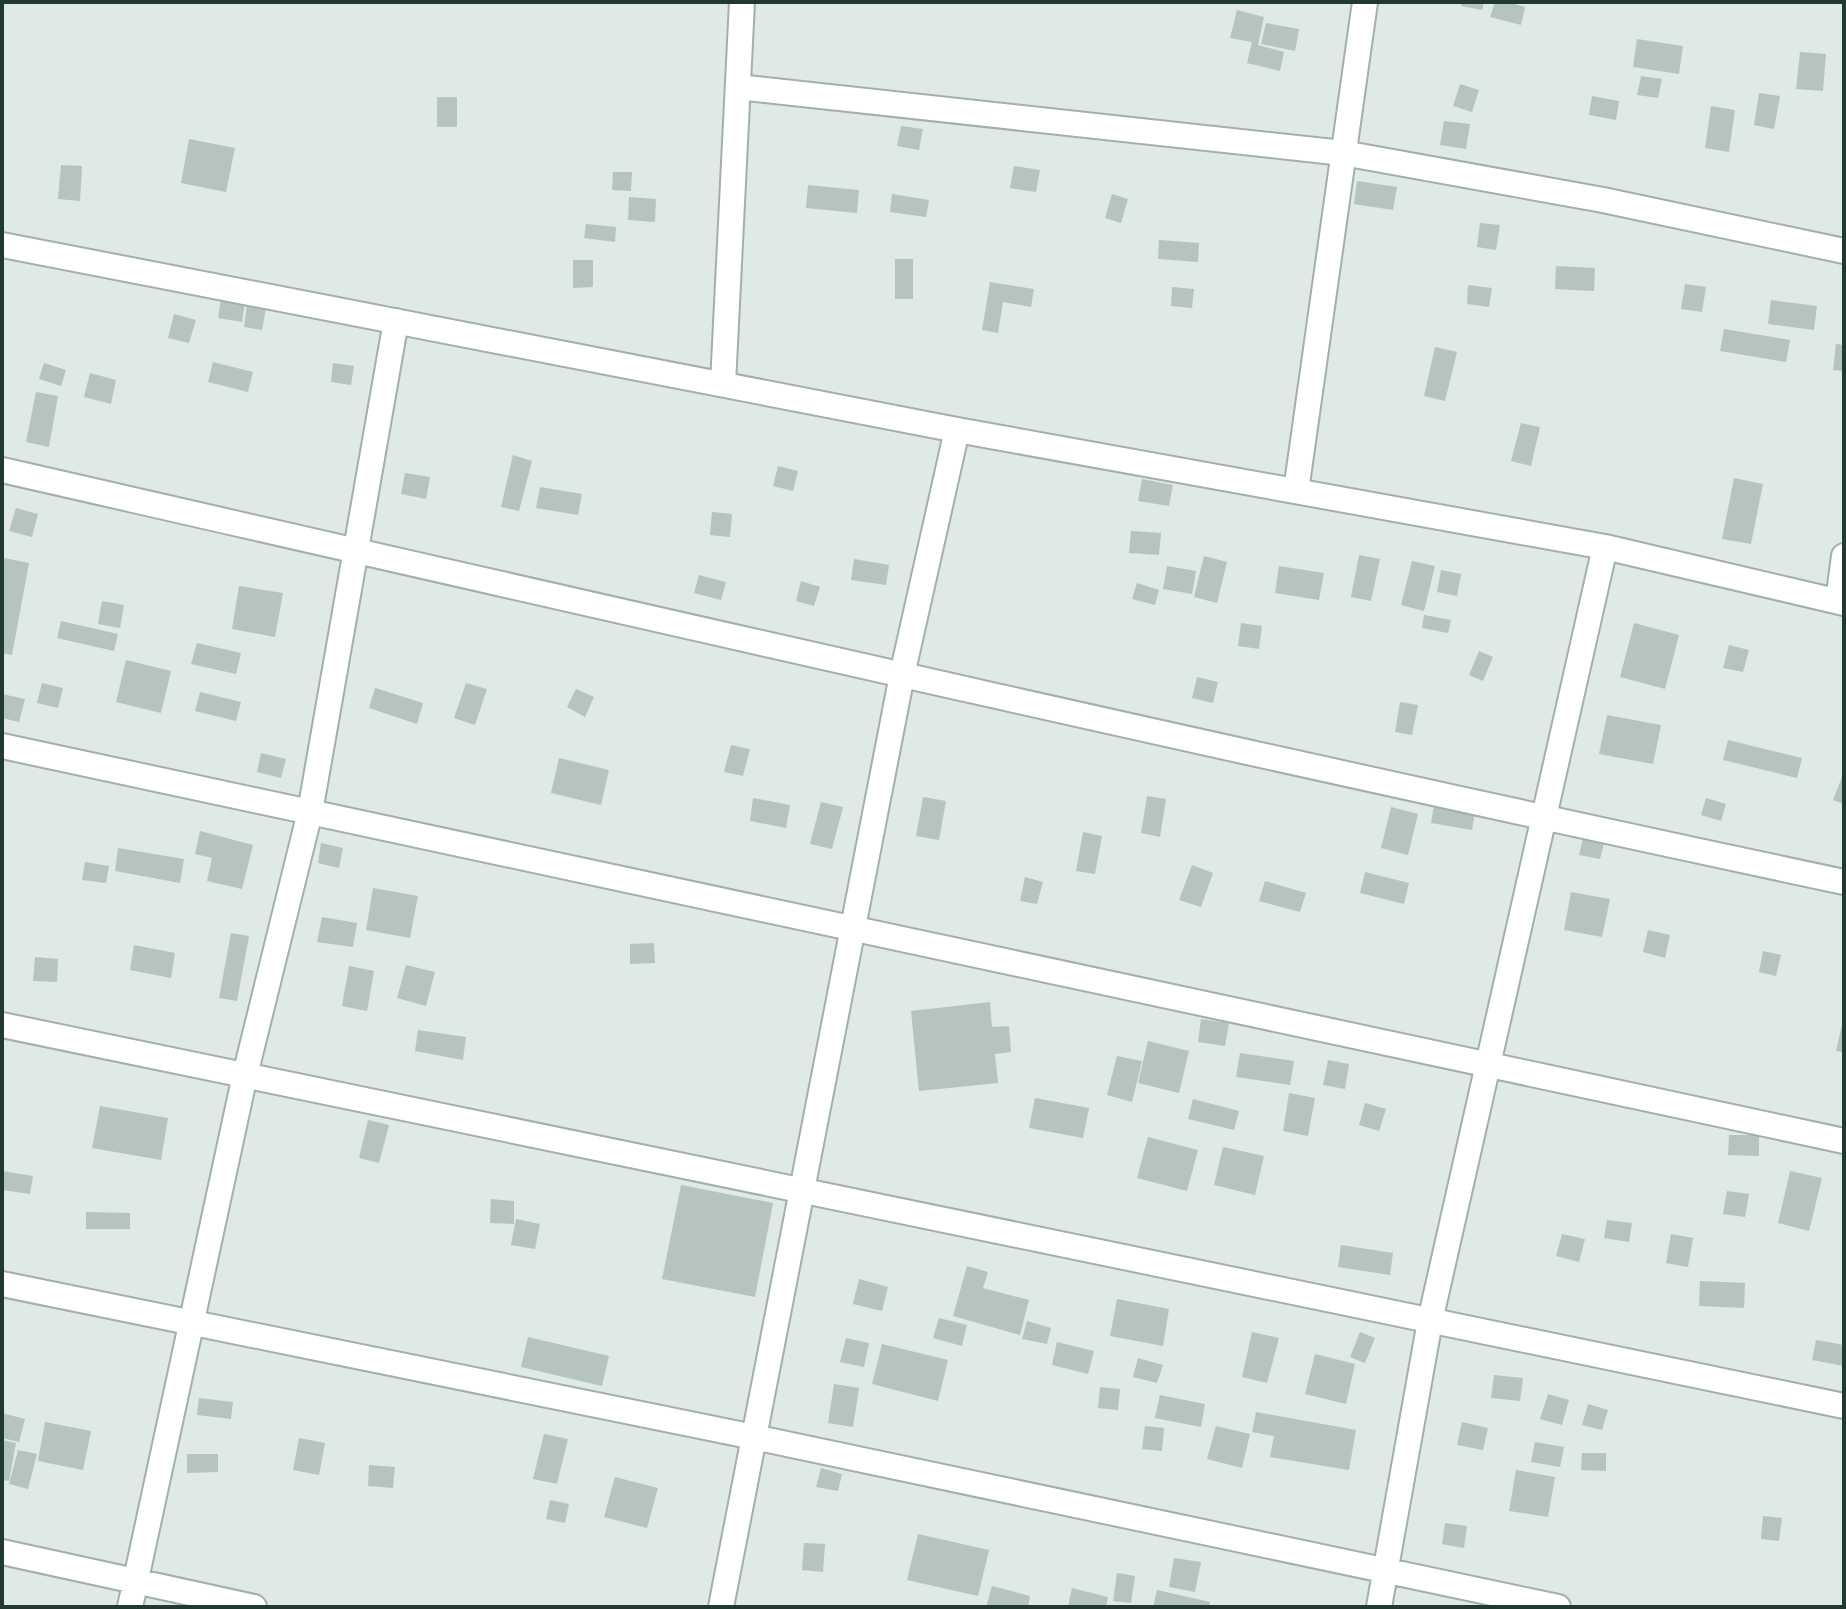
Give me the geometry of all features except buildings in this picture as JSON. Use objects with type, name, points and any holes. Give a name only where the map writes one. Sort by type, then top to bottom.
[{"type":"street","points":[[723,384],[742,2]]},
{"type":"street","points":[[1296,491],[1365,2]]},
{"type":"street","points":[[738,87],[1343,153],[1603,200],[1844,251]]},
{"type":"street","points":[[2,245],[957,430],[1605,547],[1841,602],[1844,556]]},
{"type":"street","points":[[130,1607],[245,1075],[310,812],[396,321]]},
{"type":"street","points":[[721,1607],[902,675],[957,430]]},
{"type":"street","points":[[2,470],[902,675],[1844,882]]},
{"type":"street","points":[[1379,1607],[1388,1571],[1430,1321],[1605,547]]},
{"type":"street","points":[[2,746],[1844,1141]]},
{"type":"street","points":[[2,1025],[1844,1406]]},
{"type":"street","points":[[2,1284],[754,1437],[1558,1607]]},
{"type":"street","points":[[2,1552],[254,1607]]}]
